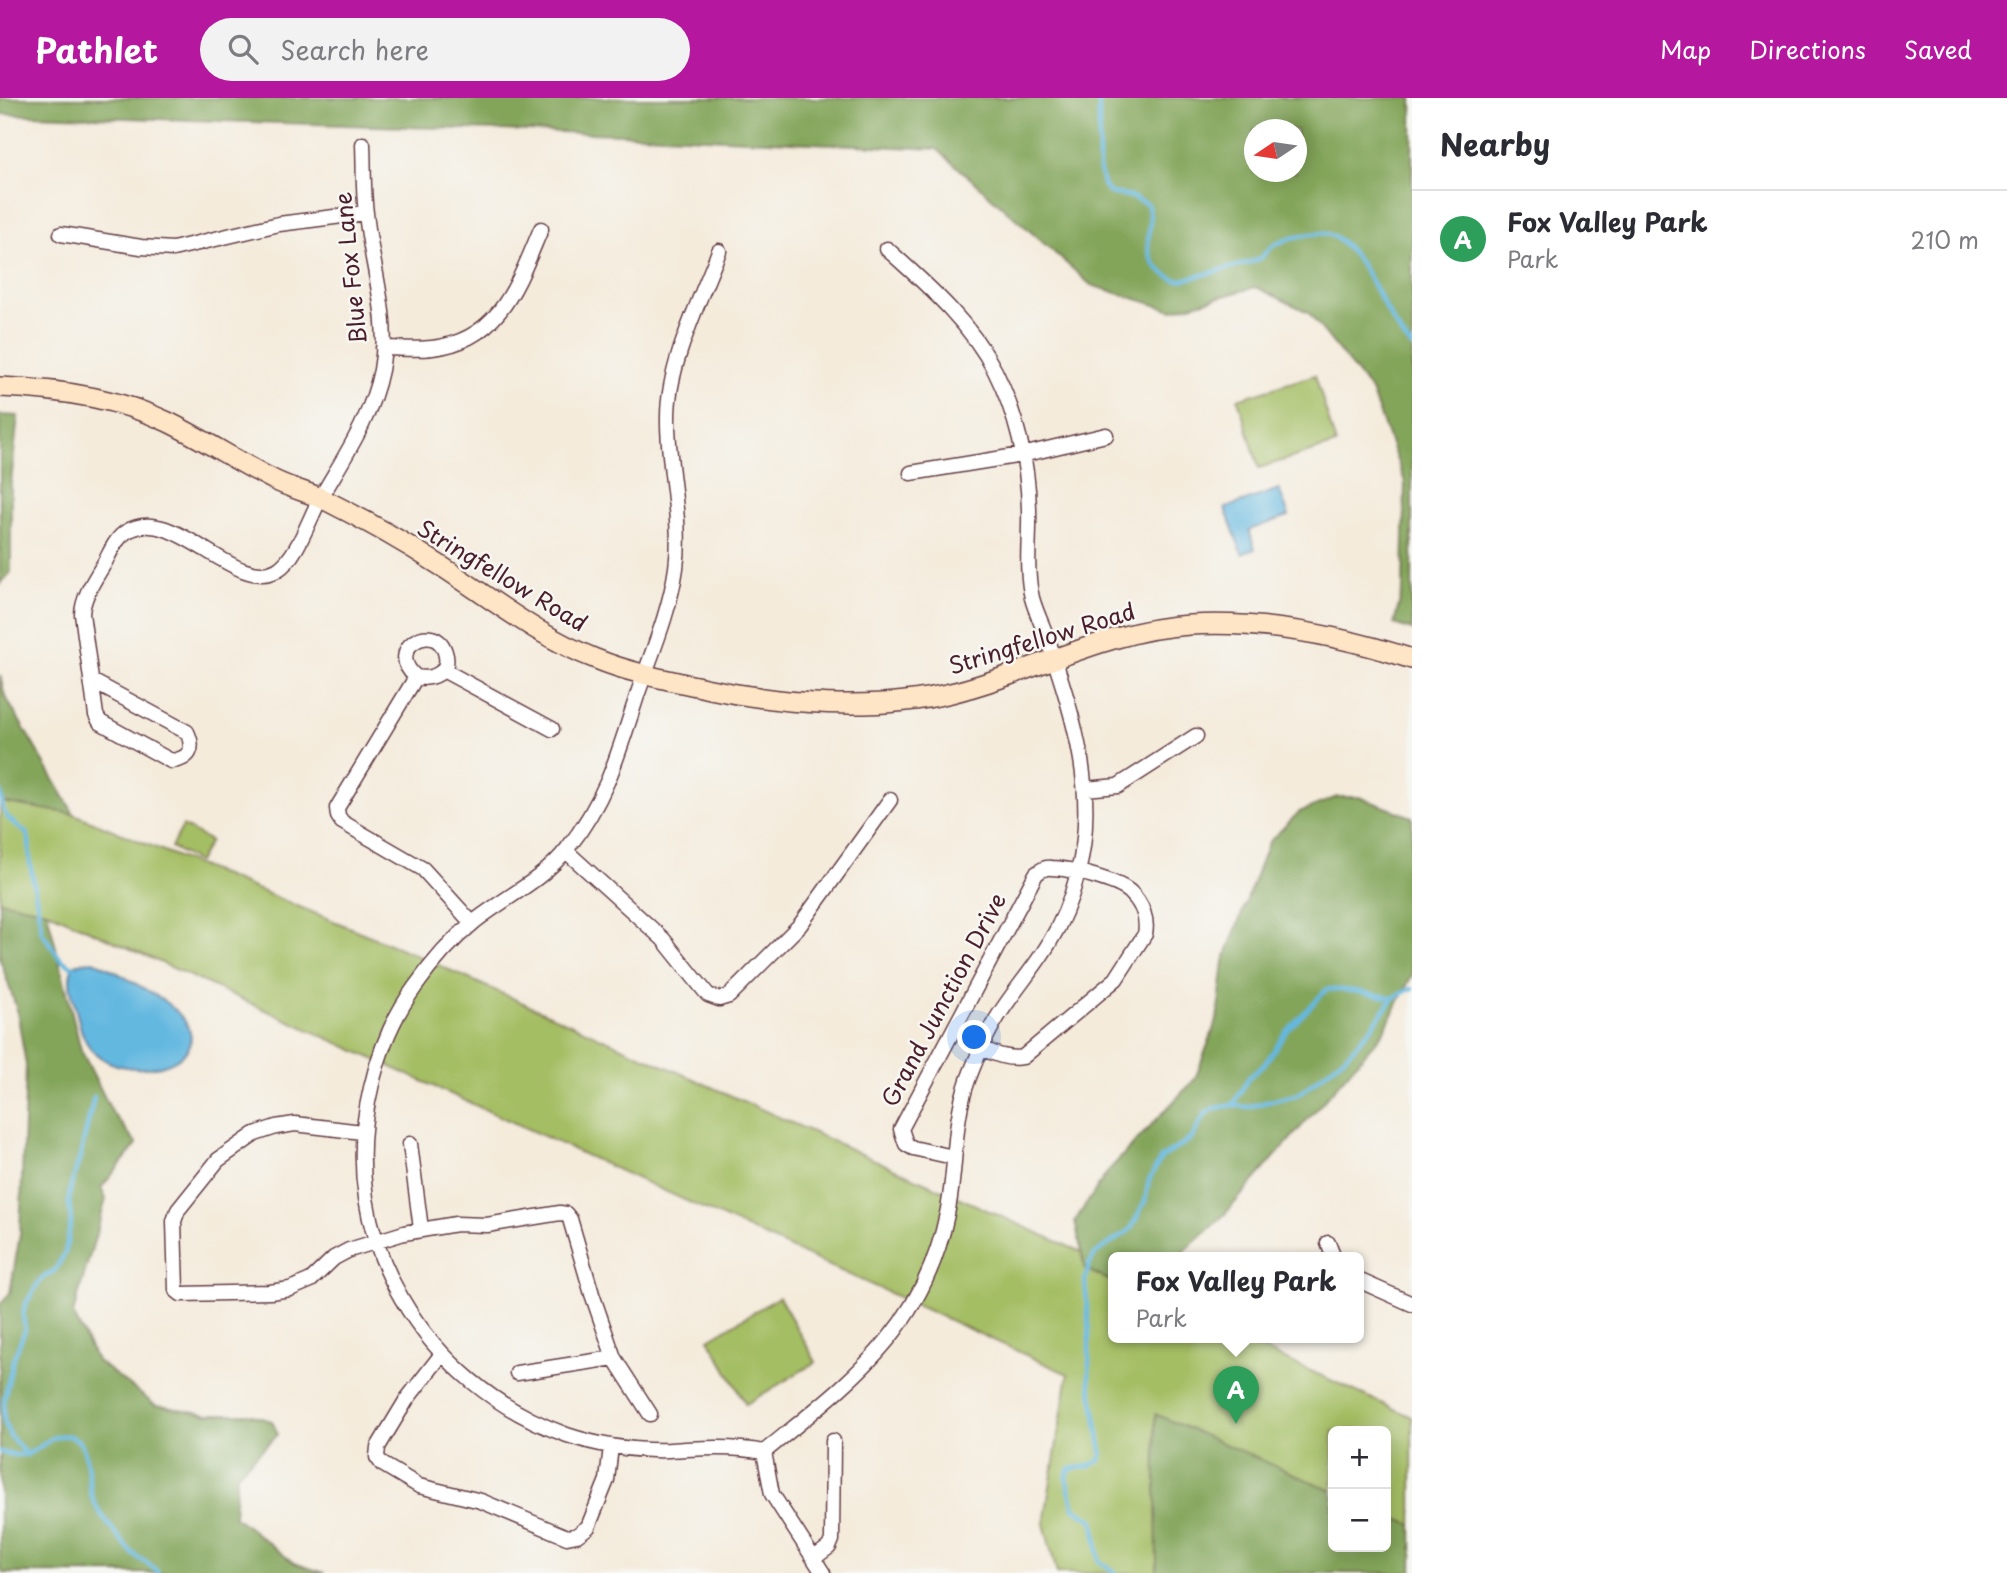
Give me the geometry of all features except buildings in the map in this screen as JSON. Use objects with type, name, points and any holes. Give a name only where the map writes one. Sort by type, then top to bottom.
[{"type":"main road","name":"Stringfellow Road","points":[[0,387],[72,394],[148,414],[278,482],[321,498],[440,565],[510,614],[596,660],[644,675],[732,693],[840,705],[911,700],[950,694],[1106,642],[1158,629],[1189,625],[1290,631],[1412,659]]},
{"type":"street","name":"Blue Fox Lane","points":[[92,681],[187,732],[191,742],[189,753],[182,760],[171,761],[100,722],[96,715],[82,606],[116,542],[125,532],[151,524],[165,528],[242,570],[259,574],[275,571],[289,561],[361,428],[376,387],[383,348],[383,321],[366,213],[362,144]]},
{"type":"street","points":[[61,234],[141,247],[173,249],[251,230],[366,213]]},
{"type":"street","points":[[383,348],[443,346],[466,338],[486,326],[510,300],[541,229]]},
{"type":"street","points":[[719,250],[679,358],[669,398],[668,445],[677,539],[676,566],[668,604],[607,783],[566,851],[522,889],[472,923],[425,973],[401,1008],[375,1070],[362,1132],[365,1185],[377,1242],[402,1300],[420,1328],[442,1354],[478,1388],[512,1410],[568,1435],[611,1447],[667,1450],[716,1446],[764,1452],[875,1357],[908,1314],[922,1290],[948,1211],[953,1157],[965,1089],[997,1018],[1048,946],[1068,905],[1083,847],[1086,789],[1079,744],[1054,660],[1032,599],[1028,568],[1027,485],[1008,401],[986,356],[948,306],[887,249]]},
{"type":"street","points":[[911,473],[1022,455],[1106,435]]},
{"type":"street","points":[[428,637],[444,648],[447,658],[437,677],[416,677],[408,670],[406,652],[411,643],[428,637]]},
{"type":"street","points":[[443,670],[552,729]]},
{"type":"street","points":[[416,677],[337,808],[338,816],[342,822],[423,869],[472,923]]},
{"type":"street","points":[[1086,789],[1118,786],[1196,736]]},
{"type":"street","points":[[566,851],[663,939],[708,996],[719,999],[729,996],[800,925],[890,800]]},
{"type":"street","name":"Grand Junction Drive","points":[[953,1157],[913,1148],[906,1144],[901,1129],[1036,874],[1051,867],[1078,873]]},
{"type":"street","points":[[982,1048],[1014,1059],[1023,1057],[1116,979],[1145,934],[1145,915],[1131,892],[1121,886],[1078,873]]},
{"type":"street","points":[[362,1132],[295,1124],[276,1127],[255,1134],[218,1160],[178,1210],[174,1221],[176,1290],[181,1294],[290,1289],[310,1280],[334,1258],[349,1250],[421,1229],[456,1224],[487,1225],[566,1214],[570,1219],[614,1358],[650,1414]]},
{"type":"street","points":[[410,1144],[421,1229]]},
{"type":"street","points":[[1328,1243],[1332,1252]]},
{"type":"street","points":[[1364,1282],[1412,1304]]},
{"type":"street","points":[[442,1354],[407,1399],[378,1447],[377,1457],[382,1464],[419,1486],[481,1501],[567,1537],[577,1535],[587,1527],[607,1480],[611,1447]]},
{"type":"street","points":[[517,1373],[614,1358]]},
{"type":"street","points":[[814,1558],[829,1547],[832,1540],[833,1441]]},
{"type":"street","points":[[764,1452],[772,1493],[823,1573]]},
{"type":"green space","points":[[0,98],[1412,98],[1412,630],[1394,624],[1403,588],[1405,482],[1371,391],[1308,312],[1256,287],[1172,310],[1091,285],[937,149],[620,134],[0,114]]},
{"type":"green space","points":[[1315,375],[1336,444],[1259,468],[1238,399]]},
{"type":"green space","points":[[0,415],[18,416],[11,483],[11,572],[0,584]]},
{"type":"green space","points":[[0,675],[5,696],[74,814],[0,802]]},
{"type":"green space","points":[[1337,797],[1359,797],[1412,817],[1412,975],[1383,1033],[1225,1214],[1184,1252],[1108,1252],[1108,1280],[1085,1269],[1075,1221],[1109,1170],[1195,1079],[1217,1020],[1224,961],[1268,843],[1299,812]]},
{"type":"green space","points":[[0,802],[74,814],[409,952],[1081,1252],[1085,1269],[1108,1280],[1108,1343],[1249,1343],[1412,1417],[1412,1573],[1057,1573],[1044,1524],[1068,1374],[47,911],[0,901]]},
{"type":"green space","points":[[183,826],[210,841],[198,862],[171,847]]},
{"type":"green space","points":[[0,901],[47,911],[81,1050],[112,1112],[137,1144],[101,1188],[106,1199],[73,1314],[96,1360],[155,1405],[207,1414],[249,1414],[272,1421],[278,1434],[237,1474],[234,1516],[294,1563],[325,1573],[3,1573],[0,1567],[0,1304],[10,1293],[20,1234],[26,1065],[17,1010],[0,959]]},
{"type":"green space","points":[[779,1297],[816,1362],[746,1404],[709,1339]]},
{"type":"green space","points":[[1155,1414],[1328,1489],[1328,1552],[1391,1552],[1391,1516],[1412,1525],[1412,1573],[1157,1573]]},
{"type":"water","points":[[1279,489],[1289,516],[1249,530],[1255,549],[1242,554],[1225,508]]},
{"type":"water","points":[[93,961],[145,989],[176,1011],[189,1031],[189,1047],[177,1059],[158,1066],[136,1068],[113,1064],[94,1052],[80,1027],[70,978],[73,967],[78,963]]},
{"type":"waterway","points":[[1099,98],[1099,168],[1104,187],[1110,193],[1129,196],[1147,204],[1150,219],[1148,247],[1153,262],[1161,271],[1175,279],[1184,279],[1257,260],[1273,246],[1295,237],[1329,234],[1347,247],[1357,259],[1393,321],[1412,347]]},
{"type":"waterway","points":[[0,790],[3,809],[8,818],[27,834],[29,840],[30,863],[42,932],[61,960],[73,967]]},
{"type":"waterway","points":[[1116,1573],[1099,1561],[1094,1521],[1074,1508],[1066,1477],[1070,1469],[1090,1466],[1100,1460],[1102,1452],[1089,1379],[1085,1280],[1089,1265],[1095,1254],[1131,1229],[1145,1201],[1149,1180],[1161,1158],[1192,1138],[1205,1114],[1215,1108],[1233,1105],[1247,1107],[1299,1094],[1348,1054],[1393,998],[1412,988]]},
{"type":"waterway","points":[[1233,1105],[1249,1077],[1264,1065],[1286,1032],[1327,989],[1393,998]]},
{"type":"waterway","points":[[27,1455],[10,1436],[4,1421],[4,1400],[13,1360],[25,1330],[25,1305],[41,1279],[55,1270],[65,1253],[71,1221],[70,1189],[94,1097]]},
{"type":"waterway","points":[[0,1452],[24,1454],[60,1436],[77,1439],[85,1454],[91,1494],[97,1507],[127,1547],[158,1573]]},
{"type":"place","name":"Fox Valley Park","points":[[1236,1424]]}]
